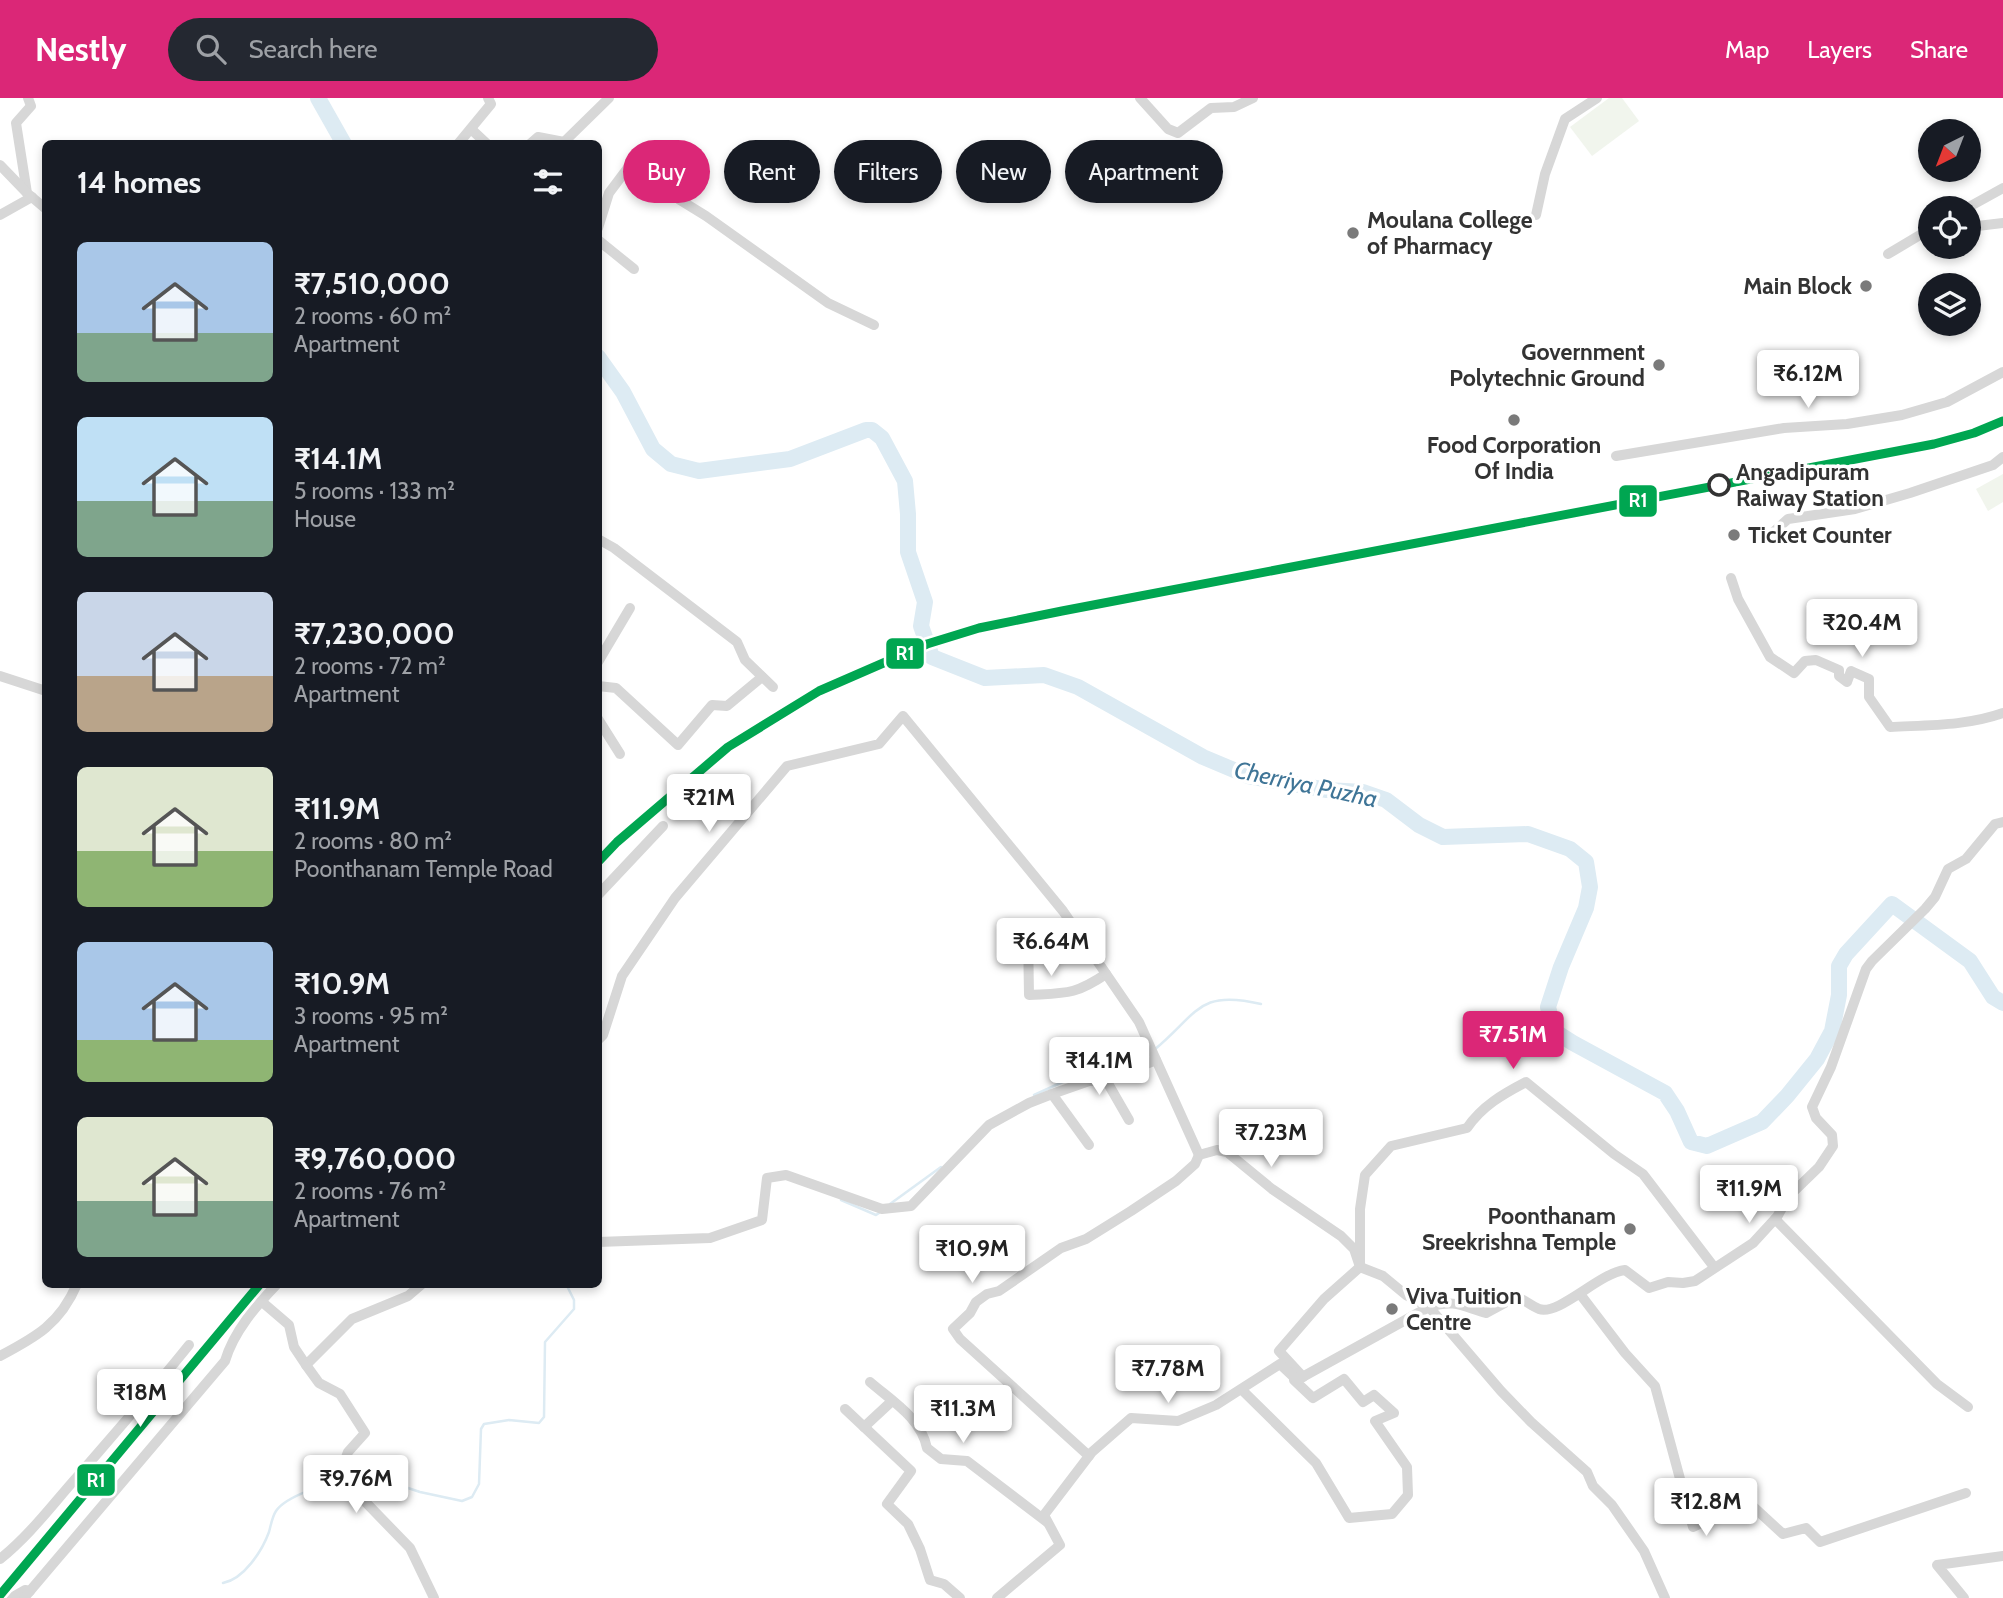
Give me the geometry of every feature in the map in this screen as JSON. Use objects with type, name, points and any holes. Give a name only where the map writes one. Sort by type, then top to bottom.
[{"type":"street","points":[[28,98],[31,106],[16,123],[29,195]]},
{"type":"street","points":[[461,140],[491,104],[488,98]]},
{"type":"street","points":[[566,140],[609,98]]},
{"type":"street","points":[[1140,98],[1168,129],[1178,133],[1211,108],[1234,107],[1253,98]]},
{"type":"street","points":[[1536,215],[1545,174],[1565,119],[1597,98]]},
{"type":"street","points":[[471,128],[483,140]]},
{"type":"street","points":[[535,140],[538,137],[554,140]]},
{"type":"street","points":[[0,165],[42,206]]},
{"type":"street","points":[[602,215],[609,193],[630,165],[828,303],[874,324]]},
{"type":"street","points":[[1981,200],[2003,188]]},
{"type":"street","points":[[0,215],[29,195]]},
{"type":"street","points":[[1981,226],[2003,223]]},
{"type":"street","points":[[1888,254],[1918,236]]},
{"type":"street","points":[[602,243],[634,269]]},
{"type":"street","points":[[1616,456],[1784,428],[1847,424],[1902,415],[1947,402],[2003,372]]},
{"type":"street","points":[[1756,537],[1769,536],[1788,519],[1855,509],[1993,465],[2003,457]]},
{"type":"street","points":[[602,541],[737,642],[745,660],[773,687]]},
{"type":"street","points":[[1731,578],[1743,608],[1770,657],[1794,673],[1805,662],[1816,660],[1839,670],[1839,676],[1847,682],[1851,671],[1869,679],[1869,696],[1890,727],[1954,724],[1987,719],[2003,713]]},
{"type":"street","points":[[602,655],[630,608]]},
{"type":"street","points":[[0,676],[42,690]]},
{"type":"street","points":[[602,686],[616,688],[678,745],[712,705],[727,706],[762,677]]},
{"type":"street","points":[[602,1036],[622,976],[676,898],[787,766],[879,744],[903,716],[1063,911],[1139,1022],[1199,1155],[1195,1164],[1176,1181],[1119,1220],[1086,1239],[1060,1248],[999,1291],[987,1294],[976,1302],[970,1313],[953,1329],[1089,1456]]},
{"type":"street","points":[[602,725],[620,754]]},
{"type":"street","points":[[1299,1378],[1429,1307],[1448,1302],[1458,1303],[1486,1313],[1519,1298],[1546,1310],[1580,1294],[1597,1280],[1625,1270],[1649,1288],[1668,1282],[1695,1282],[1753,1243],[1775,1219],[1788,1197],[1819,1167],[1833,1146],[1832,1135],[1816,1118],[1812,1107],[1866,970],[1935,897],[1948,869],[1966,859],[1995,824],[2003,822]]},
{"type":"street","points":[[602,891],[663,826]]},
{"type":"street","points":[[1028,935],[1029,995],[1083,989],[1106,974]]},
{"type":"street","points":[[602,1242],[710,1238],[762,1220],[767,1178],[786,1175],[882,1209],[911,1206],[989,1125],[1052,1094],[1089,1081],[1106,1080],[1156,1060]]},
{"type":"street","points":[[1106,1080],[1129,1120]]},
{"type":"street","points":[[1242,1390],[1316,1462],[1349,1518],[1392,1514],[1408,1495],[1407,1466],[1375,1421],[1394,1413],[1374,1395],[1363,1402],[1344,1379],[1313,1398],[1279,1352],[1324,1299],[1360,1267],[1360,1209],[1365,1175],[1391,1146],[1467,1128],[1477,1114],[1502,1094],[1526,1082],[1614,1154],[1643,1174],[1714,1268]]},
{"type":"street","points":[[1052,1094],[1089,1145]]},
{"type":"street","points":[[1199,1155],[1217,1150],[1227,1152],[1272,1189],[1341,1237],[1354,1249],[1360,1267]]},
{"type":"street","points":[[1775,1219],[1937,1384],[1968,1407]]},
{"type":"street","points":[[1360,1267],[1383,1276],[1406,1295],[1429,1307],[1523,1415],[1587,1472],[1593,1486],[1612,1505],[1644,1551],[1665,1598]]},
{"type":"street","points":[[0,1356],[33,1339],[61,1315],[75,1288]]},
{"type":"street","points":[[10,1598],[25,1590],[27,1594],[225,1361],[230,1342],[273,1288]]},
{"type":"street","points":[[306,1365],[352,1319],[408,1296],[417,1288]]},
{"type":"street","points":[[1580,1294],[1655,1386],[1693,1527],[1747,1502],[1783,1534],[1806,1528],[1820,1542],[1966,1493]]},
{"type":"street","points":[[261,1301],[289,1325],[294,1347],[306,1365],[319,1383],[340,1394],[365,1433],[348,1452],[343,1466],[346,1483],[410,1548],[434,1598]]},
{"type":"street","points":[[0,1559],[22,1541],[189,1345]]},
{"type":"street","points":[[997,1598],[1060,1545],[1044,1516],[1089,1456],[1131,1418],[1178,1421],[1216,1405],[1280,1364],[1299,1378]]},
{"type":"street","points":[[870,1382],[910,1416],[924,1433],[927,1448],[934,1454],[941,1459],[967,1461],[1049,1524]]},
{"type":"street","points":[[864,1427],[892,1401]]},
{"type":"street","points":[[845,1409],[911,1471],[887,1504],[908,1524],[930,1580],[944,1584],[960,1598]]},
{"type":"street","points":[[1965,1598],[1937,1565],[2003,1556]]},
{"type":"shaded area","points":[[1609,98],[1622,98],[1639,121],[1592,156],[1570,127]]},
{"type":"shaded area","points":[[2003,474],[2003,502],[1988,511],[1976,489]]},
{"type":"waterway","name":"Cherriya Puzha","points":[[318,98],[342,140]]},
{"type":"waterway","name":"Cherriya Puzha","points":[[602,363],[623,392],[653,449],[671,464],[699,471],[790,459],[866,430],[872,430],[882,438],[905,481],[908,552],[925,602],[921,626],[932,657],[985,678],[1044,675],[1078,687],[1203,757],[1248,776],[1327,790],[1363,792],[1386,800],[1419,825],[1443,837],[1528,834],[1570,849],[1586,862],[1590,887],[1586,908],[1561,967],[1548,1007],[1554,1031],[1665,1093],[1677,1111],[1691,1142],[1707,1146],[1762,1122],[1787,1096],[1817,1059],[1832,1031],[1839,995],[1839,966],[1846,954],[1892,904],[1970,961],[1993,997],[2003,1003]]},
{"type":"waterway","points":[[1154,1050],[1190,1016],[1211,1002],[1240,1000],[1261,1004]]},
{"type":"waterway","points":[[1034,1095],[1067,1080],[1123,1065],[1149,1054]]},
{"type":"waterway","points":[[890,1204],[941,1167]]},
{"type":"waterway","points":[[841,1200],[876,1215],[879,1213]]},
{"type":"waterway","points":[[351,1480],[390,1482],[462,1501],[472,1497],[479,1484],[481,1429],[484,1424],[509,1420],[539,1423],[544,1417],[545,1342],[574,1309],[574,1300],[568,1288]]},
{"type":"waterway","points":[[223,1583],[238,1576],[251,1563],[262,1547],[275,1513],[281,1505],[307,1491],[345,1481]]},
{"type":"transit line","name":"R1","points":[[602,858],[728,747],[819,691],[927,644],[979,628],[1062,611],[1934,444],[1974,433],[2003,421]]},
{"type":"transit line","name":"R1","points":[[0,1595],[257,1288]]},
{"type":"place","name":"Moulana College of Pharmacy","points":[[1353,233]]},
{"type":"place","name":"Main Block","points":[[1866,286]]},
{"type":"place","name":"Government Polytechnic Ground","points":[[1659,365]]},
{"type":"place","name":"Food Corporation Of India","points":[[1514,420]]},
{"type":"place","name":"Angadipuram Raiway Station","points":[[1719,485]]},
{"type":"place","name":"Ticket Counter","points":[[1734,535]]},
{"type":"place","name":"Poonthanam Sreekrishna Temple","points":[[1630,1229]]},
{"type":"place","name":"Viva Tuition Centre","points":[[1392,1309]]}]
